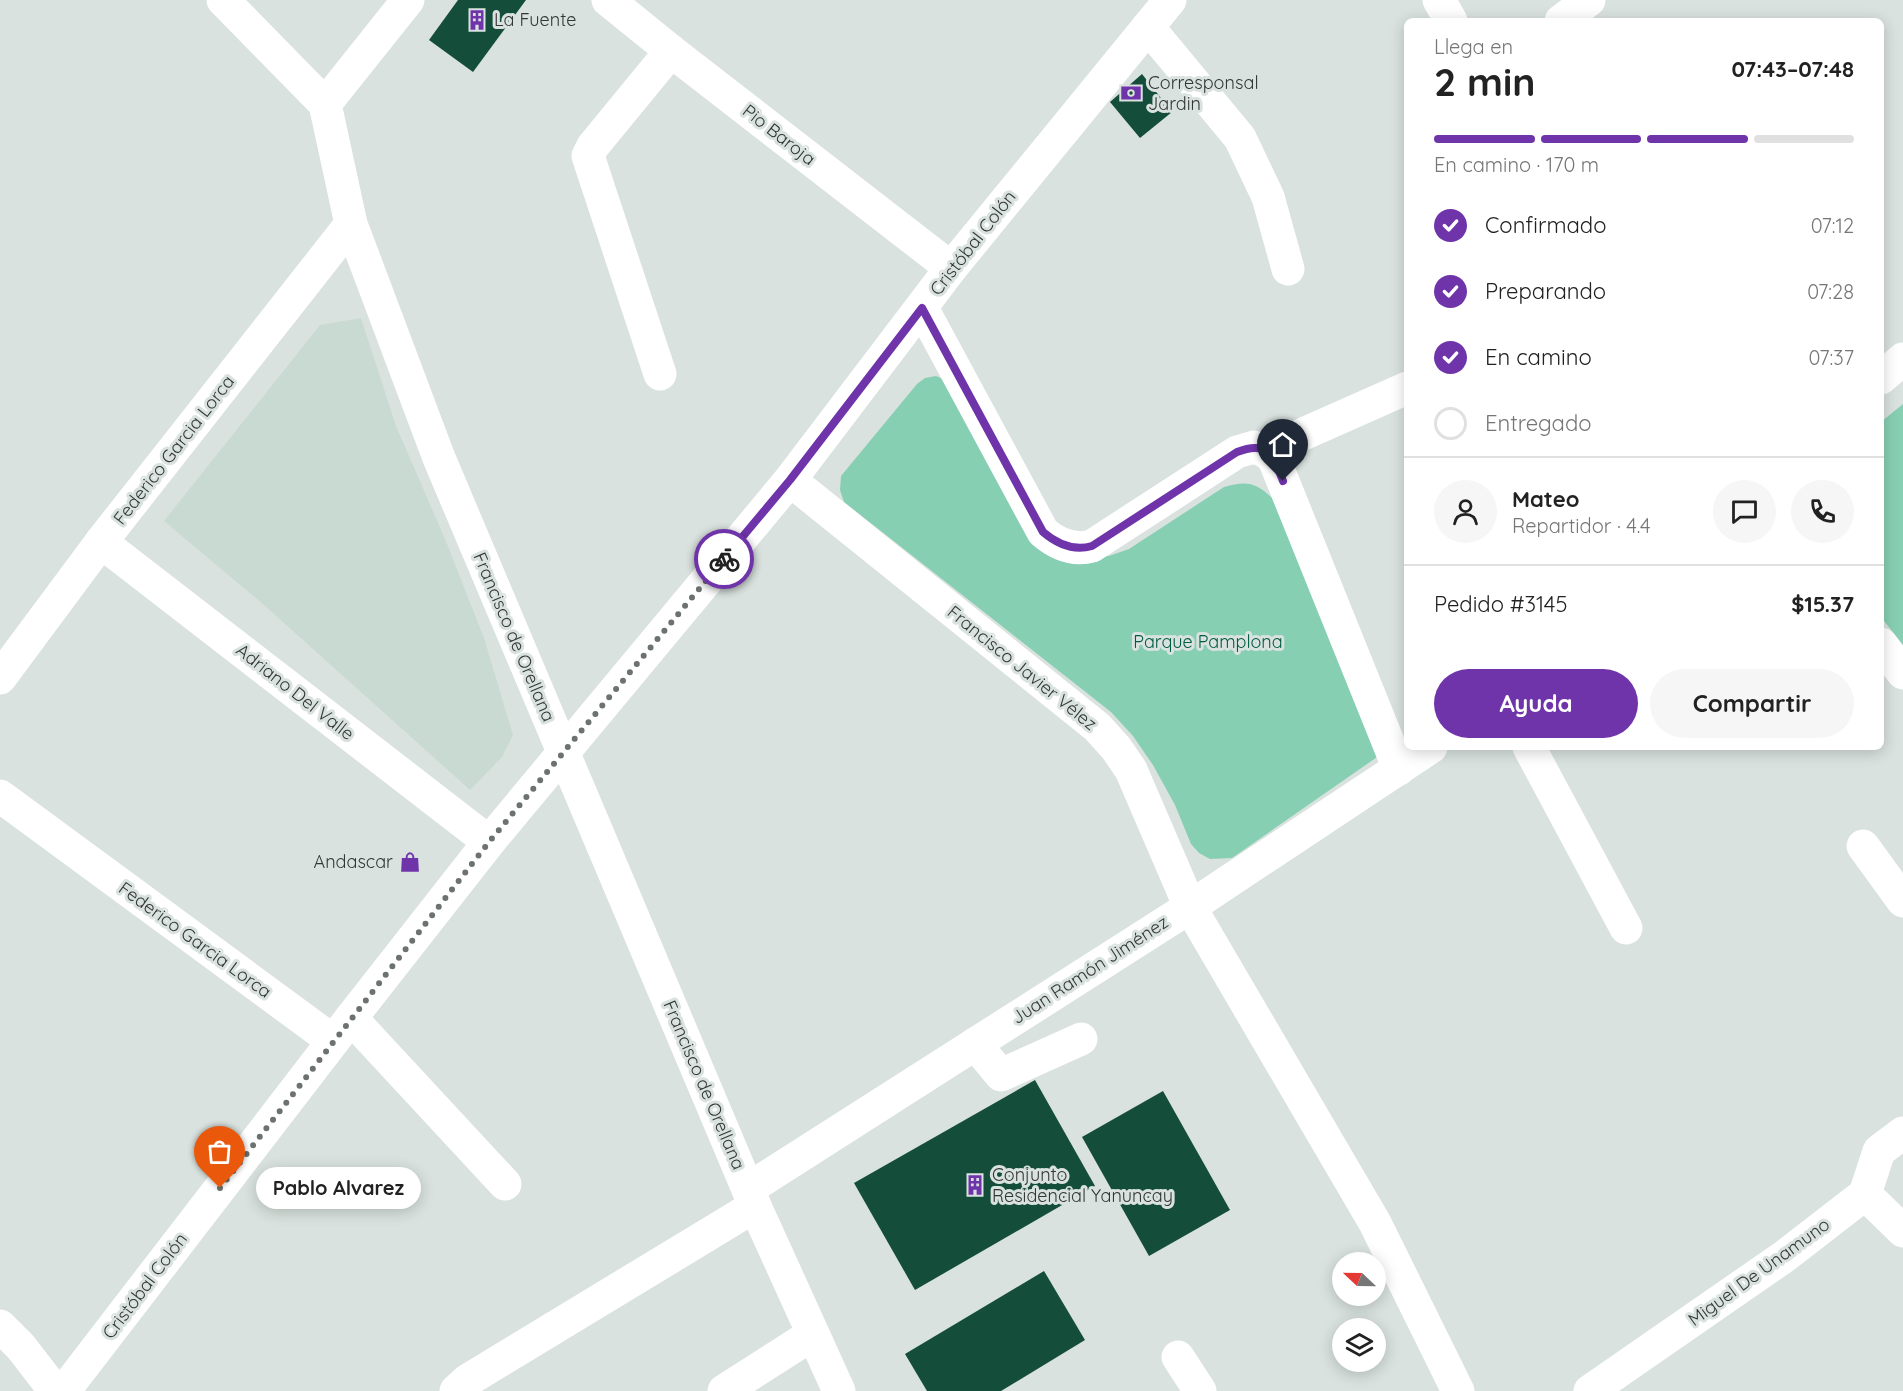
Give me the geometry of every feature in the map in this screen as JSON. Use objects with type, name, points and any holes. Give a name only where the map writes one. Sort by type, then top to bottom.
[{"type":"street","points":[[223,0],[325,104],[408,0]]},
{"type":"street","name":"Pio Baroja","points":[[608,0],[951,268]]},
{"type":"street","points":[[1439,0],[1449,18]]},
{"type":"street","points":[[1566,18],[1589,0]]},
{"type":"street","points":[[1153,11],[1239,138],[1268,197],[1288,269]]},
{"type":"street","name":"Cristóbal Colón","points":[[64,1391],[489,842],[790,480],[951,268],[1153,11]]},
{"type":"street","points":[[660,374],[588,156],[593,146],[671,51]]},
{"type":"street","name":"Francisco de Orellana","points":[[325,104],[351,224],[439,459],[751,1197],[838,1391]]},
{"type":"street","name":"Federico Garcia Lorca","points":[[0,678],[101,542],[351,224]]},
{"type":"street","points":[[922,308],[1043,532],[1059,543],[1075,548],[1092,546],[1237,452],[1254,447],[1265,451],[1274,459],[1399,769]]},
{"type":"street","points":[[1884,348],[1903,357],[1884,375]]},
{"type":"street","points":[[1265,451],[1404,389]]},
{"type":"street","name":"Francisco Javier Vélez","points":[[790,480],[1097,727],[1116,748],[1131,770],[1190,906],[1375,1223],[1458,1391]]},
{"type":"street","name":"Adriano Del Valle","points":[[101,542],[489,842]]},
{"type":"street","points":[[1884,648],[1903,673]]},
{"type":"street","name":"Juan Ramón Jiménez","points":[[456,1391],[468,1380],[751,1197],[975,1044],[1427,750]]},
{"type":"street","points":[[1530,750],[1626,928]]},
{"type":"street","name":"Federico Garcia Lorca","points":[[0,796],[342,1029],[505,1185]]},
{"type":"street","points":[[1863,846],[1903,901]]},
{"type":"street","points":[[975,1044],[1001,1075],[1081,1039]]},
{"type":"street","points":[[1903,1133],[1879,1150],[1865,1194],[1903,1231]]},
{"type":"street","name":"Miguel De Unamuno","points":[[1590,1391],[1785,1256],[1865,1194]]},
{"type":"street","points":[[0,1326],[21,1347],[55,1391]]},
{"type":"street","points":[[724,1391],[813,1334]]},
{"type":"street","points":[[1178,1357],[1200,1391]]},
{"type":"shaded area","points":[[361,318],[396,426],[445,539],[484,638],[513,735],[502,757],[470,790],[264,605],[164,521],[320,325]]},
{"type":"green space","name":"Parque Pamplona","points":[[936,376],[952,383],[1030,526],[1089,558],[1109,556],[1129,549],[1224,487],[1240,484],[1252,485],[1270,496],[1276,502],[1380,755],[1232,858],[1210,859],[1199,853],[1191,844],[1175,805],[1153,765],[1133,736],[1111,712],[844,502],[840,490],[841,476],[917,384],[925,378]]},
{"type":"green space","points":[[1903,404],[1903,645],[1884,621],[1884,420]]},
{"type":"building","name":"La Fuente","points":[[458,0],[526,0],[473,72],[429,40]]},
{"type":"building","points":[[1142,74],[1172,112],[1140,138],[1110,102]]},
{"type":"building","name":"Conjunto Residencial Yanuncay","points":[[1035,1080],[1095,1186],[915,1290],[854,1183]]},
{"type":"building","name":"Conjunto Residencial Yanuncay","points":[[1163,1091],[1230,1210],[1149,1256],[1082,1137]]},
{"type":"building","points":[[1044,1271],[1085,1340],[1001,1391],[927,1391],[905,1354]]},
{"type":"way so far","points":[[220,1188],[489,842],[724,559]]},
{"type":"place","name":"La Fuente","points":[[477,20]]},
{"type":"place","name":"Corresponsal Jardin","points":[[1131,93]]},
{"type":"place","name":"Andascar","points":[[410,862]]},
{"type":"place","name":"Conjunto Residencial Yanuncay","points":[[975,1185]]},
{"type":"place","name":"Pablo Alvarez","points":[[220,1188]]},
{"type":"route","points":[[724,559],[790,480],[922,308],[1043,532],[1059,543],[1075,548],[1092,546],[1237,452],[1249,448],[1258,447],[1270,454],[1283,481]]}]
